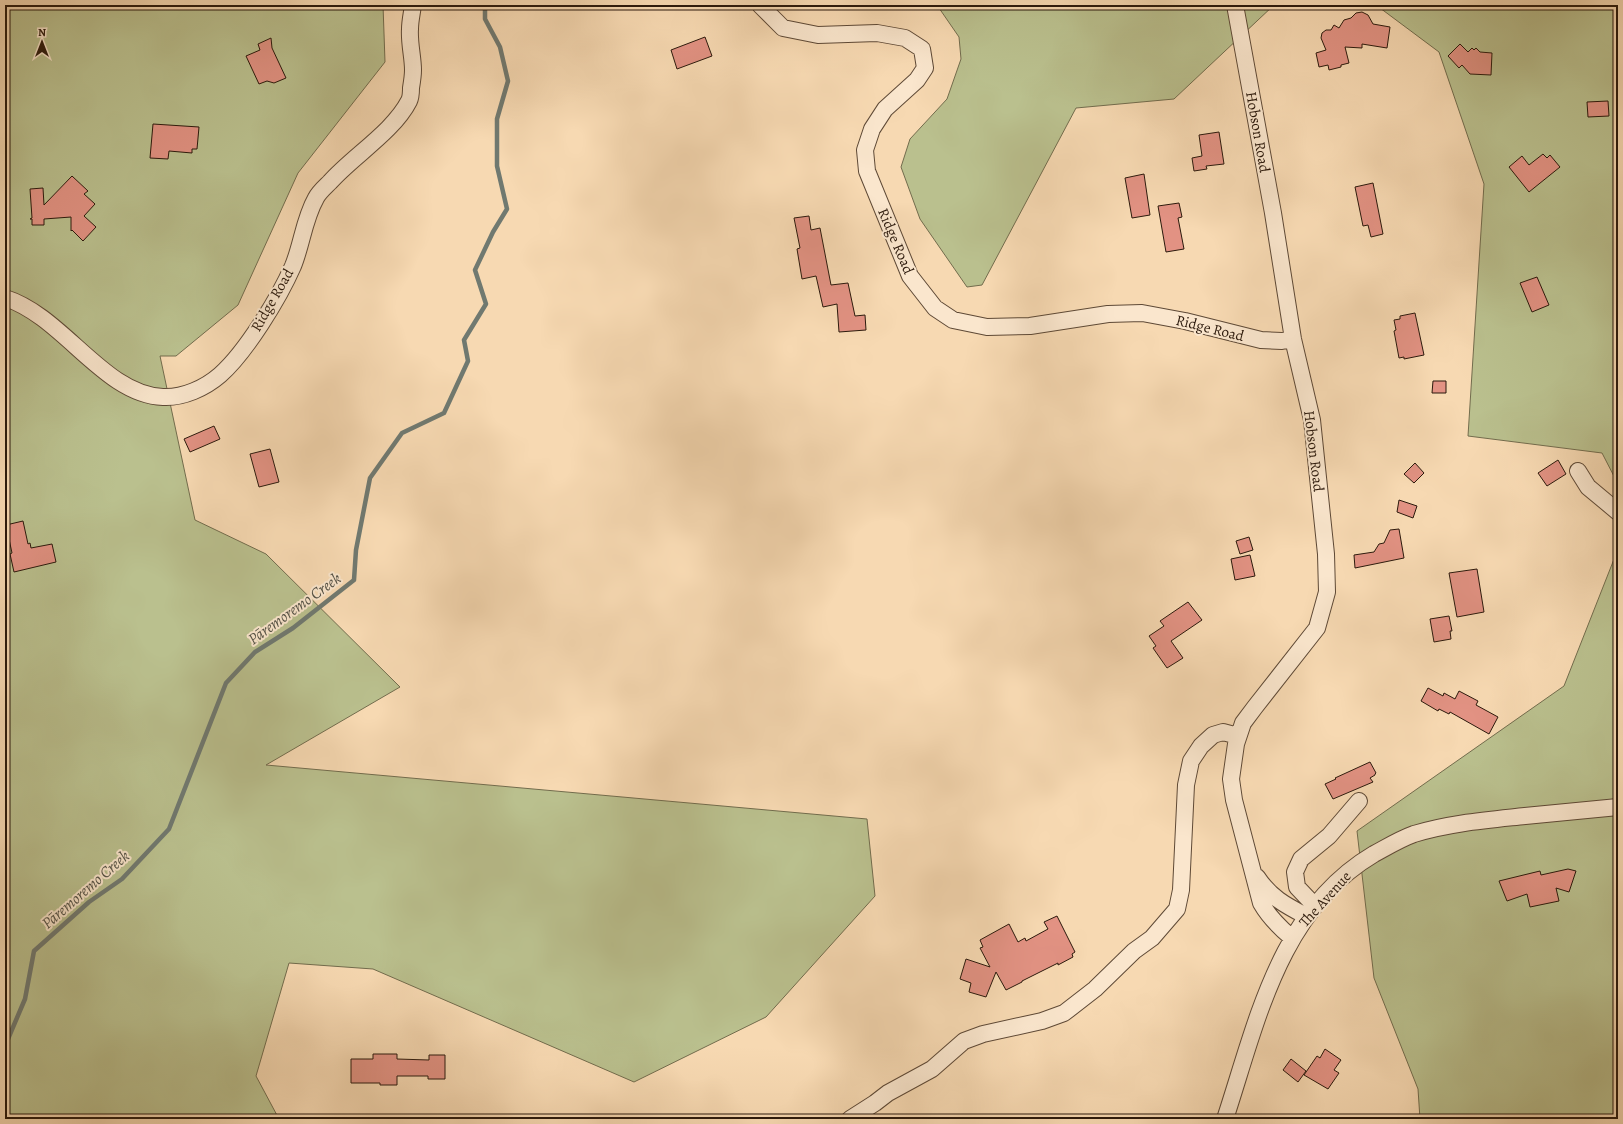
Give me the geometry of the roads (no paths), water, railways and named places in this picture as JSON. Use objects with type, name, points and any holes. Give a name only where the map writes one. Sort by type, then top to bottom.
[{"type":"street","name":"Ridge Road","points":[[5,298],[16,301],[46,320],[114,379],[146,396],[164,397],[182,395],[200,389],[219,376],[233,362],[269,310],[293,266],[306,223],[316,197],[335,176],[396,121],[410,100],[413,70],[410,29],[413,5]]},
{"type":"street","name":"Ridge Road","points":[[760,5],[783,28],[818,35],[877,33],[905,38],[922,49],[925,68],[912,85],[885,109],[872,129],[865,150],[867,171],[910,276],[935,308],[953,320],[987,328],[1030,326],[1108,314],[1142,313],[1185,321],[1261,340],[1282,341],[1293,339]]},
{"type":"street","name":"Hobson Road","points":[[1235,5],[1273,213],[1293,339],[1312,420],[1326,554],[1327,592],[1317,628],[1243,723],[1238,736],[1232,762],[1231,779],[1238,819],[1254,872],[1261,903],[1268,916],[1292,938]]},
{"type":"street","points":[[1578,471],[1588,487],[1618,512]]},
{"type":"street","points":[[850,1119],[875,1103],[888,1092],[932,1069],[964,1041],[983,1034],[1042,1021],[1064,1013],[1095,989],[1134,951],[1152,938],[1177,909],[1181,890],[1186,785],[1192,760],[1201,746],[1213,735],[1223,732],[1238,736]]},
{"type":"street","points":[[1311,911],[1298,887],[1295,872],[1301,859],[1328,836],[1359,801]]},
{"type":"street","name":"The Avenue","points":[[1226,1119],[1268,988],[1292,938],[1311,911],[1336,883],[1354,867],[1391,844],[1414,835],[1480,821],[1618,807]]},
{"type":"street","name":"Hobson Road","points":[[1254,872],[1264,888],[1274,898],[1311,911]]},
{"type":"waterway","name":"Pāremoremo Creek","points":[[5,1046],[25,999],[34,951],[89,902],[122,879],[169,829],[226,683],[255,652],[293,628],[354,580],[356,550],[370,478],[402,433],[444,413],[468,361],[464,340],[486,304],[475,270],[493,232],[507,209],[497,166],[497,119],[508,81],[500,47],[485,19],[485,5]]}]
